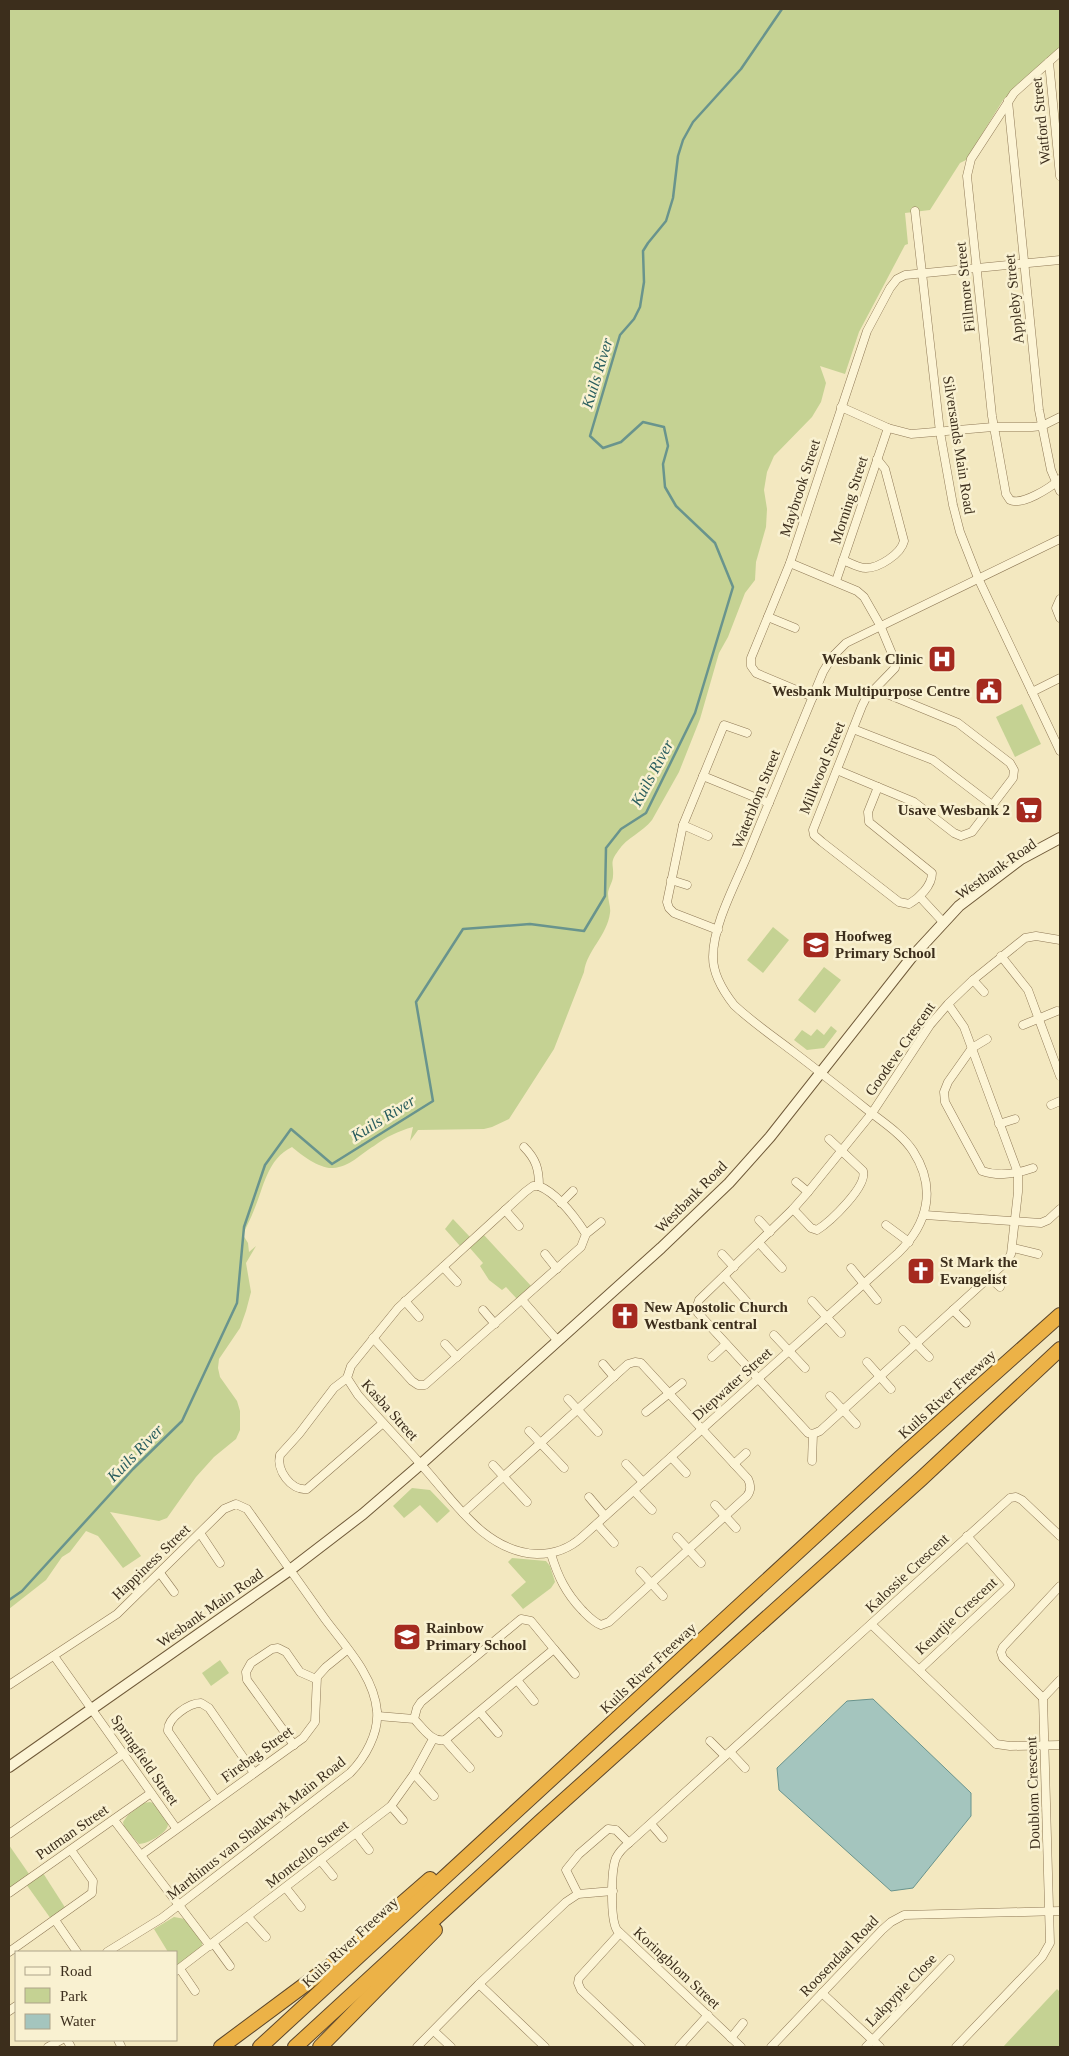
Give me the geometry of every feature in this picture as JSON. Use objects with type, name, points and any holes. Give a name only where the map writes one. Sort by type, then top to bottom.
[{"type":"highway","name":"Kuils River Freeway","points":[[260,2047],[900,1457],[1060,1315]]},
{"type":"highway","points":[[295,2047],[540,1822],[921,1479],[1060,1349]]},
{"type":"highway","points":[[221,2047],[330,1966],[481,1834],[506,1821]]},
{"type":"highway","points":[[320,2047],[511,1857],[540,1822]]},
{"type":"street","name":"Fillmore Street","points":[[1058,481],[1020,502],[1010,500],[1006,494],[993,427],[968,166],[1014,93],[1060,52]]},
{"type":"street","name":"Watford Street","points":[[1048,62],[1060,176]]},
{"type":"street","name":"Appleby Street","points":[[1008,101],[1042,426],[1051,470],[1058,481],[1060,491]]},
{"type":"street","name":"Silversands Main Road","points":[[915,212],[940,432],[953,505],[960,532],[978,578],[1060,751]]},
{"type":"street","name":"Maybrook Street","points":[[812,697],[762,676],[753,670],[751,658],[790,563],[867,331],[890,288],[901,277],[1060,260]]},
{"type":"street","points":[[841,407],[888,428],[911,434],[993,427],[1042,426],[1060,417]]},
{"type":"street","name":"Morning Street","points":[[836,581],[888,428]]},
{"type":"street","points":[[843,560],[862,568],[871,568],[898,552],[903,545],[904,542],[886,474],[877,459]]},
{"type":"street","name":"Waterblom Street","points":[[821,1073],[744,1014],[727,996],[720,985],[714,963],[714,945],[718,930],[826,665],[846,643],[1060,539]]},
{"type":"street","points":[[790,563],[836,581],[862,594],[880,625]]},
{"type":"street","points":[[1060,599],[1056,608],[1060,618]]},
{"type":"street","points":[[768,617],[795,628]]},
{"type":"street","name":"Millwood Street","points":[[880,625],[896,665],[894,672],[866,698],[814,824],[814,835],[899,902],[909,904],[920,897]]},
{"type":"street","points":[[1032,692],[1060,678]]},
{"type":"street","points":[[837,770],[914,802],[954,833],[961,836],[972,832],[1014,776],[1014,770],[1010,763],[958,723],[876,689]]},
{"type":"street","points":[[718,930],[670,910],[667,902],[683,825],[724,725],[748,733]]},
{"type":"street","points":[[853,728],[933,760],[992,805]]},
{"type":"street","points":[[703,776],[769,803]]},
{"type":"street","points":[[878,787],[868,812],[868,819],[872,825],[931,871],[931,881],[920,897],[946,921]]},
{"type":"street","points":[[683,825],[708,836]]},
{"type":"street","name":"Westbank Road","points":[[421,1464],[665,1245],[729,1183],[770,1137],[898,975],[959,906],[1010,867],[1060,838]]},
{"type":"street","name":"Westbank Road","points":[[946,921],[1026,864],[1060,844]]},
{"type":"street","points":[[671,880],[687,886]]},
{"type":"street","name":"Goodeve Crescent","points":[[726,1344],[696,1309],[702,1296],[759,1243],[808,1192],[872,1113],[930,1025],[948,1004],[973,980],[1025,938],[1029,936],[1060,940]]},
{"type":"street","points":[[1002,956],[1028,990],[1058,1064],[1060,1076]]},
{"type":"street","points":[[973,980],[984,992]]},
{"type":"street","points":[[712,1357],[726,1344],[804,1431],[813,1434],[820,1431],[1007,1261],[1013,1248],[1018,1173],[961,1020],[948,1004]]},
{"type":"street","points":[[1023,1025],[1057,1011]]},
{"type":"street","points":[[987,1039],[972,1048],[945,1088],[945,1102],[980,1169],[991,1173],[1018,1173],[1033,1168]]},
{"type":"street","name":"Diepwater Street","points":[[421,1464],[463,1513],[497,1543],[528,1554],[551,1554],[575,1543],[597,1524],[909,1242],[925,1214],[927,1191],[919,1161],[906,1142],[821,1073]]},
{"type":"street","points":[[1051,1105],[1060,1101]]},
{"type":"street","points":[[1000,1124],[1015,1119]]},
{"type":"street","points":[[793,1209],[811,1228],[818,1230],[844,1207],[862,1182],[863,1171],[829,1139]]},
{"type":"street","points":[[524,1147],[536,1163],[539,1186],[546,1189],[561,1203],[586,1234]]},
{"type":"street","points":[[796,1182],[808,1192]]},
{"type":"street","name":"Kasba Street","points":[[421,1464],[352,1388],[347,1378],[351,1366],[372,1338],[405,1301],[529,1189],[539,1186]]},
{"type":"street","points":[[561,1203],[573,1191]]},
{"type":"street","points":[[925,1214],[1045,1222],[1060,1209]]},
{"type":"street","points":[[505,1210],[520,1226]]},
{"type":"street","points":[[759,1220],[770,1232]]},
{"type":"street","points":[[372,1338],[412,1381],[418,1385],[427,1384],[581,1247],[586,1234],[602,1222]]},
{"type":"street","points":[[886,1224],[909,1242]]},
{"type":"street","points":[[759,1243],[782,1268]]},
{"type":"street","points":[[1013,1248],[1038,1254]]},
{"type":"street","points":[[545,1254],[557,1269]]},
{"type":"street","points":[[722,1254],[734,1267]]},
{"type":"street","points":[[443,1267],[457,1282]]},
{"type":"street","points":[[851,1268],[877,1300]]},
{"type":"street","points":[[724,1276],[747,1302]]},
{"type":"street","points":[[989,1277],[1000,1287]]},
{"type":"street","points":[[522,1300],[558,1340]]},
{"type":"street","points":[[405,1301],[419,1317]]},
{"type":"street","points":[[812,1301],[842,1333]]},
{"type":"street","points":[[483,1310],[495,1324]]},
{"type":"street","points":[[953,1310],[966,1323]]},
{"type":"street","points":[[903,1330],[929,1357]]},
{"type":"street","points":[[774,1335],[805,1368]]},
{"type":"street","points":[[445,1344],[457,1357]]},
{"type":"street","points":[[463,1513],[628,1364],[639,1362],[748,1479],[750,1489],[747,1496],[609,1622],[601,1625],[592,1620],[565,1591],[551,1554]]},
{"type":"street","points":[[867,1362],[891,1389]]},
{"type":"street","points":[[603,1364],[614,1377]]},
{"type":"street","points":[[347,1378],[334,1388],[299,1434],[280,1455],[280,1467],[291,1485],[307,1489],[383,1424]]},
{"type":"street","points":[[646,1412],[682,1383]]},
{"type":"street","points":[[830,1396],[856,1424]]},
{"type":"street","points":[[568,1399],[598,1432]]},
{"type":"street","points":[[529,1431],[564,1468]]},
{"type":"street","points":[[812,1461],[813,1434]]},
{"type":"street","points":[[734,1464],[746,1453]]},
{"type":"street","points":[[671,1457],[686,1473]]},
{"type":"street","name":"Wesbank Main Road","points":[[9,1767],[290,1570],[357,1519],[421,1464]]},
{"type":"street","points":[[626,1464],[643,1482]]},
{"type":"street","points":[[493,1465],[527,1502]]},
{"type":"street","points":[[634,1491],[652,1510]]},
{"type":"street","points":[[589,1497],[605,1516]]},
{"type":"street","name":"Kalossie Crescent","points":[[1060,1536],[1022,1500],[1012,1497],[1005,1501],[871,1624],[996,1744],[1005,1746],[1060,1745]]},
{"type":"street","name":"Happiness Street","points":[[9,1686],[110,1620],[227,1507],[233,1504],[247,1509],[290,1570]]},
{"type":"street","points":[[715,1505],[736,1528]]},
{"type":"street","points":[[597,1524],[614,1543]]},
{"type":"street","points":[[200,1533],[220,1563]]},
{"type":"street","name":"Keurtjie Crescent","points":[[919,1670],[1010,1585],[968,1536]]},
{"type":"street","points":[[677,1537],[701,1563]]},
{"type":"street","name":"Marthinus van Shalkwyk Main Road","points":[[109,1951],[179,1905],[350,1773],[365,1754],[378,1716],[373,1690],[348,1650],[290,1570]]},
{"type":"street","points":[[640,1571],[663,1596]]},
{"type":"street","points":[[160,1573],[174,1592]]},
{"type":"street","points":[[1060,1586],[1003,1647],[1001,1652],[1003,1658],[1043,1698],[1060,1680]]},
{"type":"street","points":[[414,1719],[421,1702],[518,1620],[531,1621],[575,1674]]},
{"type":"street","name":"Koringblom Street","points":[[741,2047],[620,1933],[614,1922],[613,1892],[616,1859],[629,1843],[871,1624]]},
{"type":"street","points":[[294,1745],[247,1680],[246,1672],[251,1663],[272,1649],[278,1648],[286,1652],[300,1672],[316,1679],[326,1667],[348,1650]]},
{"type":"street","points":[[378,1716],[414,1719],[433,1739],[445,1740],[554,1649]]},
{"type":"street","name":"Springfield Street","points":[[54,1656],[176,1828]]},
{"type":"street","name":"Firebag Street","points":[[140,1855],[308,1733],[315,1722],[316,1679]]},
{"type":"street","points":[[517,1680],[534,1701]]},
{"type":"street","name":"Doublom Crescent","points":[[956,2047],[1045,1953],[1050,1943],[1043,1698]]},
{"type":"street","points":[[216,1800],[168,1731],[171,1720],[191,1705],[201,1703],[209,1708],[254,1773]]},
{"type":"street","points":[[480,1712],[498,1733]]},
{"type":"street","name":"Montcello Street","points":[[178,1970],[391,1806],[414,1774],[433,1739]]},
{"type":"street","points":[[445,1740],[470,1768]]},
{"type":"street","points":[[710,1741],[745,1768]]},
{"type":"street","points":[[9,1834],[123,1754]]},
{"type":"street","points":[[414,1774],[434,1796]]},
{"type":"street","name":"Putman Street","points":[[9,1893],[151,1793]]},
{"type":"street","points":[[391,1806],[403,1820]]},
{"type":"street","points":[[114,1820],[179,1905],[230,1966]]},
{"type":"street","points":[[651,1824],[663,1838]]},
{"type":"street","points":[[578,1894],[566,1870],[579,1854],[608,1829],[619,1832],[629,1843]]},
{"type":"street","points":[[356,1833],[369,1850]]},
{"type":"street","points":[[9,1952],[88,1897],[93,1891],[93,1881],[71,1850]]},
{"type":"street","points":[[320,1860],[332,1876]]},
{"type":"street","points":[[286,1888],[301,1907]]},
{"type":"street","points":[[417,2047],[566,1902],[578,1894],[613,1892]]},
{"type":"street","name":"Roosendaal Road","points":[[771,2047],[890,1922],[904,1915],[1060,1911]]},
{"type":"street","points":[[248,1916],[266,1937]]},
{"type":"street","points":[[55,1920],[76,1951]]},
{"type":"street","points":[[620,1933],[579,1978],[579,1987],[641,2047]]},
{"type":"street","name":"Lakpypie Close","points":[[866,2047],[950,1958]]},
{"type":"street","points":[[178,1970],[196,1992]]},
{"type":"street","points":[[480,1984],[545,2047]]},
{"type":"street","points":[[822,1993],[880,2047]]},
{"type":"street","points":[[679,2047],[708,2016]]},
{"type":"street","points":[[731,2038],[743,2024]]},
{"type":"street","points":[[434,2031],[451,2047]]},
{"type":"green space","points":[[9,9],[1060,9],[1060,47],[1003,100],[966,160],[960,163],[930,210],[905,213],[908,244],[905,245],[859,332],[845,374],[820,366],[826,383],[821,402],[812,417],[774,456],[767,472],[764,490],[767,509],[766,527],[756,562],[755,580],[745,593],[728,637],[719,653],[700,719],[679,772],[652,820],[622,846],[614,858],[612,864],[613,878],[608,894],[610,911],[605,929],[586,964],[554,1049],[509,1119],[484,1129],[418,1130],[410,1141],[413,1127],[402,1130],[369,1149],[350,1163],[333,1168],[317,1164],[292,1147],[284,1152],[267,1174],[243,1235],[248,1243],[249,1252],[256,1246],[246,1263],[251,1292],[240,1328],[219,1359],[220,1377],[237,1401],[240,1411],[240,1430],[236,1439],[214,1457],[196,1477],[167,1518],[159,1521],[110,1512],[141,1556],[123,1568],[98,1536],[86,1531],[70,1552],[62,1557],[46,1580],[9,1609],[10,739]]},
{"type":"green space","points":[[1022,704],[1041,744],[1015,757],[996,717]]},
{"type":"green space","points":[[773,927],[789,940],[763,973],[747,960]]},
{"type":"green space","points":[[824,967],[841,980],[815,1013],[798,1000]]},
{"type":"green space","points":[[831,1026],[837,1031],[824,1048],[807,1050],[794,1040],[802,1030],[811,1036],[817,1029],[824,1035]]},
{"type":"green space","points":[[453,1219],[470,1237],[460,1246],[445,1229]]},
{"type":"green space","points":[[483,1234],[532,1287],[517,1299],[506,1287],[502,1290],[489,1280],[480,1266],[483,1263],[469,1247]]},
{"type":"green space","points":[[412,1488],[430,1490],[450,1511],[437,1523],[420,1505],[404,1518],[393,1506]]},
{"type":"green space","points":[[512,1558],[546,1561],[550,1566],[555,1582],[551,1588],[523,1609],[511,1595],[526,1582],[508,1562]]},
{"type":"green space","points":[[220,1660],[229,1673],[211,1686],[202,1673]]},
{"type":"green space","points":[[150,1802],[157,1806],[168,1824],[165,1831],[147,1842],[139,1844],[124,1827],[123,1822],[128,1815],[144,1803]]},
{"type":"green space","points":[[9,1845],[29,1874],[9,1889]]},
{"type":"green space","points":[[43,1873],[66,1909],[51,1919],[26,1884]]},
{"type":"green space","points":[[174,1917],[185,1919],[202,1941],[202,1947],[178,1965],[178,1951],[167,1951],[154,1929]]},
{"type":"green space","points":[[1057,1989],[1060,1992],[1060,2047],[1003,2047]]},
{"type":"water","points":[[873,1699],[971,1793],[971,1816],[913,1888],[891,1891],[779,1790],[777,1768],[847,1701]]},
{"type":"waterway","name":"Kuils River","points":[[9,1600],[22,1591],[133,1469],[182,1421],[237,1303],[244,1227],[265,1165],[291,1129],[332,1164],[433,1101],[416,1002],[463,929],[530,924],[584,931],[605,896],[606,848],[621,829],[646,813],[695,713],[733,587],[715,543],[676,506],[665,487],[663,464],[668,446],[664,427],[643,422],[621,442],[603,448],[590,436],[620,335],[634,319],[640,307],[644,282],[643,251],[666,221],[673,198],[678,156],[683,140],[693,122],[741,69],[782,9]]},
{"type":"place","name":"Wesbank Clinic","points":[[942,659]]},
{"type":"place","name":"Wesbank Multipurpose Centre","points":[[989,691]]},
{"type":"place","name":"Usave Wesbank 2","points":[[1029,810]]},
{"type":"place","name":"Hoofweg Primary School","points":[[816,945]]},
{"type":"place","name":"St Mark the Evangelist","points":[[921,1271]]},
{"type":"place","name":"New Apostolic Church Westbank central","points":[[625,1316]]},
{"type":"place","name":"Rainbow Primary School","points":[[407,1637]]}]
